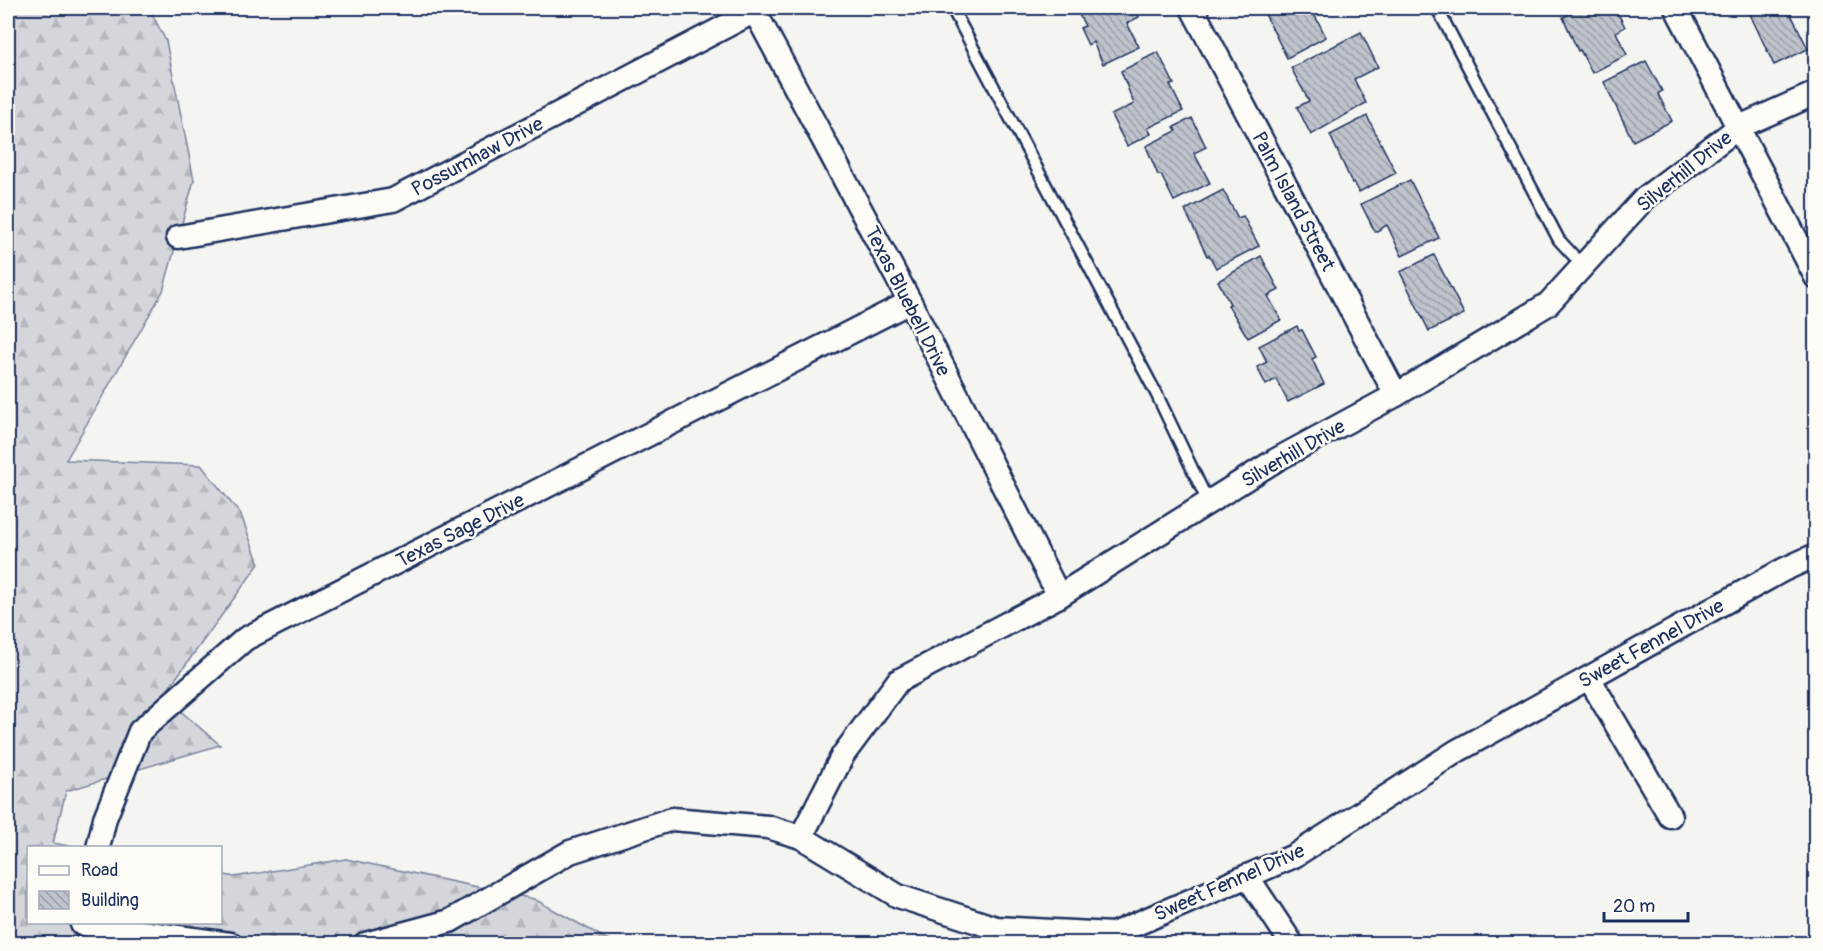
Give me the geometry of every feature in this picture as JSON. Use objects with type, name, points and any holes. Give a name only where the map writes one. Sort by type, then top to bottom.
[{"type":"street","name":"Palm Island Street","points":[[1192,8],[1396,395]]},
{"type":"street","points":[[1676,8],[1815,277]]},
{"type":"street","name":"Possumhaw Drive","points":[[178,237],[393,200],[754,9]]},
{"type":"street","name":"Texas Bluebell Drive","points":[[754,9],[910,302],[1059,596]]},
{"type":"street","name":"Silverhill Drive","points":[[801,837],[843,755],[898,681],[1059,596],[1275,460],[1396,395],[1548,304],[1645,198],[1739,127],[1815,93]]},
{"type":"street","name":"Texas Sage Drive","points":[[98,846],[105,818],[140,731],[245,639],[910,302]]},
{"type":"street","name":"Sweet Fennel Drive","points":[[365,944],[450,921],[570,852],[672,819],[768,826],[801,837],[898,896],[996,928],[1113,934],[1294,856],[1457,751],[1772,576],[1815,555]]},
{"type":"street","points":[[1589,678],[1670,816]]},
{"type":"street","points":[[1247,876],[1292,944]]},
{"type":"street","points":[[81,930],[230,944]]},
{"type":"lane","points":[[952,8],[1157,395],[1208,502]]},
{"type":"lane","points":[[1437,8],[1559,240],[1583,266]]},
{"type":"green space","points":[[8,8],[149,8],[166,41],[194,180],[163,291],[66,460],[201,465],[241,515],[259,564],[163,696],[220,745],[66,791],[53,843],[69,846],[27,846],[27,924],[222,924],[222,874],[234,877],[346,859],[534,899],[614,943],[8,943]]},
{"type":"building","points":[[1134,8],[1139,17],[1127,23],[1139,47],[1103,64],[1093,42],[1088,45],[1080,28],[1085,26],[1076,9]]},
{"type":"building","points":[[1262,8],[1311,8],[1326,37],[1287,58]]},
{"type":"building","points":[[1582,8],[1615,8],[1625,27],[1616,32],[1627,55],[1592,73],[1580,50],[1578,51],[1563,17]]},
{"type":"building","points":[[1747,8],[1788,8],[1808,49],[1774,65]]},
{"type":"building","points":[[1361,32],[1378,67],[1354,79],[1366,103],[1311,135],[1297,107],[1309,101],[1291,68]]},
{"type":"building","points":[[1158,52],[1174,84],[1170,85],[1183,111],[1148,128],[1151,134],[1127,146],[1111,115],[1134,104],[1121,71]]},
{"type":"building","points":[[1646,61],[1662,91],[1658,94],[1672,121],[1633,141],[1604,82]]},
{"type":"building","points":[[1367,116],[1396,173],[1359,192],[1354,182],[1352,183],[1330,135]]},
{"type":"building","points":[[1192,118],[1206,147],[1194,153],[1210,183],[1174,201],[1161,175],[1158,175],[1146,146],[1176,131],[1174,127]]},
{"type":"building","points":[[1410,180],[1439,238],[1402,256],[1387,225],[1375,232],[1361,204]]},
{"type":"building","points":[[1223,190],[1238,218],[1243,216],[1259,246],[1216,268],[1209,255],[1207,256],[1185,210]]},
{"type":"building","points":[[1434,255],[1464,314],[1429,331],[1400,272]]},
{"type":"building","points":[[1261,256],[1279,290],[1268,296],[1281,320],[1248,338],[1228,305],[1230,304],[1218,281]]},
{"type":"building","points":[[1297,326],[1299,331],[1302,330],[1316,357],[1312,359],[1324,384],[1288,402],[1276,379],[1266,385],[1257,367],[1267,362],[1259,346]]}]
